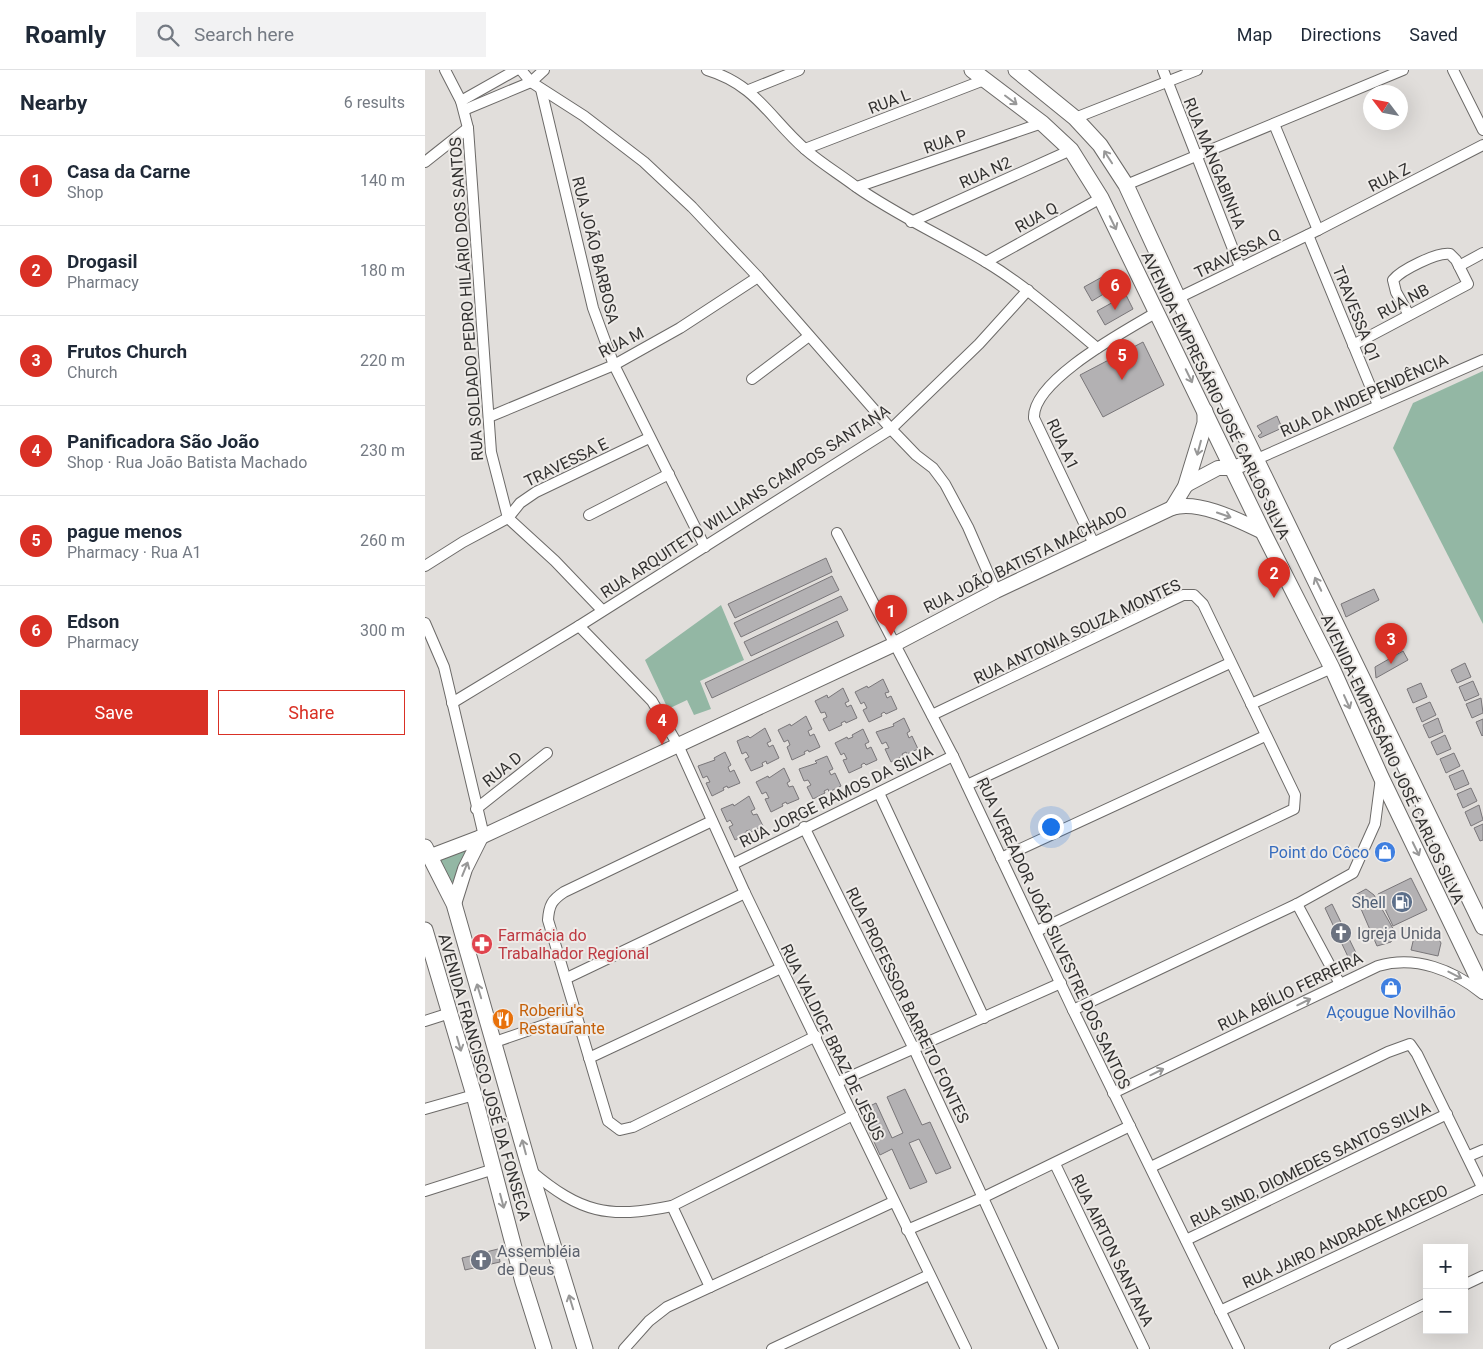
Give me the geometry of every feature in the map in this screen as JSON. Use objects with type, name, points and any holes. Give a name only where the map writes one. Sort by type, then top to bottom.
[{"type":"main road","name":"AVENIDA EMPRESÁRIO JOSÉ CARLOS SILVA","points":[[972,70],[1042,123],[1071,150],[1101,198],[1263,532],[1332,668],[1381,777],[1483,989]]},
{"type":"main road","name":"AVENIDA EMPRESÁRIO JOSÉ CARLOS SILVA","points":[[1024,72],[1075,118],[1100,145],[1127,186],[1178,298],[1483,927]]},
{"type":"main road","points":[[1186,485],[1205,423],[1205,410]]},
{"type":"main road","name":"AVENIDA FRANCISCO JOSÉ DA FONSECA","points":[[428,852],[454,904],[495,1042],[530,1170],[585,1349]]},
{"type":"main road","name":"AVENIDA FRANCISCO JOSÉ DA FONSECA","points":[[426,936],[474,1094],[523,1282],[544,1349]]},
{"type":"street","name":"RUA SOLDADO PEDRO HILÁRIO DOS SANTOS","points":[[445,70],[463,105],[468,128],[491,452],[508,518]]},
{"type":"street","points":[[463,105],[516,70]]},
{"type":"street","points":[[521,70],[531,82],[584,116],[645,162],[692,207],[758,276],[891,429],[915,455],[933,468],[945,484],[968,527],[996,591]]},
{"type":"street","points":[[463,105],[531,82],[544,70]]},
{"type":"street","points":[[707,70],[735,81],[749,90],[805,149],[857,187],[911,222],[986,262],[1028,290],[1097,348],[1157,312]]},
{"type":"street","points":[[749,90],[799,70]]},
{"type":"street","name":"RUA MANGABINHA","points":[[1163,70],[1195,157],[1240,268]]},
{"type":"street","points":[[1075,118],[1197,70]]},
{"type":"street","points":[[1127,186],[1403,70]]},
{"type":"street","points":[[1453,70],[1483,130]]},
{"type":"street","name":"RUA L","points":[[805,149],[984,80]]},
{"type":"street","name":"RUA JOÃO BARBOSA","points":[[541,89],[593,308],[614,365],[649,438],[705,546]]},
{"type":"street","name":"RUA P","points":[[857,187],[1042,123]]},
{"type":"street","points":[[1274,124],[1313,233]]},
{"type":"street","points":[[425,162],[468,128]]},
{"type":"street","name":"RUA Z","points":[[1313,233],[1483,144]]},
{"type":"street","name":"RUA N2","points":[[911,222],[1071,150]]},
{"type":"street","name":"RUA Q","points":[[986,262],[1101,198]]},
{"type":"street","name":"TRAVESSA Q","points":[[1178,298],[1313,233]]},
{"type":"street","name":"TRAVESSA Q1","points":[[1313,233],[1353,345],[1378,405]]},
{"type":"street","points":[[1409,315],[1393,286],[1393,280],[1397,276],[1437,255],[1450,254],[1459,266],[1483,253]]},
{"type":"street","name":"RUA NB","points":[[1353,345],[1468,284],[1459,266]]},
{"type":"street","name":"RUA M","points":[[489,417],[614,365],[680,328],[758,276]]},
{"type":"street","name":"RUA ARQUITETO WILLIANS CAMPOS SANTANA","points":[[452,703],[579,626],[891,429],[979,344],[1028,290]]},
{"type":"street","points":[[752,379],[809,336]]},
{"type":"street","name":"RUA A1","points":[[1094,544],[1034,418],[1034,412],[1040,396],[1049,386],[1097,348]]},
{"type":"street","name":"RUA DA INDEPENDÊNCIA","points":[[1257,458],[1483,360]]},
{"type":"street","name":"TRAVESSA E","points":[[425,566],[463,542],[508,518],[520,503],[536,492],[649,438]]},
{"type":"street","points":[[1257,458],[1233,468],[1218,468],[1186,485],[1177,506],[1225,514],[1263,532]]},
{"type":"street","points":[[589,515],[669,474]]},
{"type":"street","name":"RUA JOÃO BATISTA MACHADO","points":[[428,852],[482,836],[895,644],[996,591],[1177,506]]},
{"type":"street","points":[[508,518],[555,561],[602,610]]},
{"type":"street","name":"RUA VEREADOR JOÃO SILVESTRE DOS SANTOS","points":[[837,533],[953,756],[1113,1093],[1238,1347]]},
{"type":"street","name":"RUA ANTONIA SOUZA MONTES","points":[[932,715],[1187,594],[1194,595],[1203,604],[1295,796],[1294,809],[1037,931]]},
{"type":"street","points":[[425,624],[442,662],[482,836],[465,869],[454,904]]},
{"type":"street","name":"RUA VALDICE BRAZ DE JESUS","points":[[579,626],[652,701],[678,745],[745,893],[838,1082],[962,1348]]},
{"type":"street","points":[[967,785],[1230,663]]},
{"type":"street","points":[[1251,704],[1332,668]]},
{"type":"street","points":[[1001,858],[1265,736]]},
{"type":"street","name":"RUA D","points":[[476,810],[547,753]]},
{"type":"street","name":"RUA JORGE RAMOS DA SILVA","points":[[733,864],[804,827],[879,793],[953,756]]},
{"type":"street","points":[[1073,1010],[1297,904],[1353,873],[1375,824],[1381,777]]},
{"type":"street","points":[[879,793],[984,1018]]},
{"type":"street","points":[[712,821],[564,892],[551,902],[548,920],[567,978],[608,1121],[620,1130],[633,1127],[816,1036]]},
{"type":"street","name":"RUA PROFESSOR BARRETO FONTES","points":[[804,827],[984,1197],[1053,1349]]},
{"type":"street","points":[[567,978],[745,893]]},
{"type":"street","points":[[1297,904],[1340,984]]},
{"type":"street","name":"RUA ABÍLIO FERREIRA","points":[[1113,1093],[1378,966],[1393,961],[1424,964],[1448,971],[1465,980],[1483,994]]},
{"type":"street","points":[[589,1058],[781,968]]},
{"type":"street","points":[[838,1082],[1061,983]]},
{"type":"street","points":[[425,1021],[450,1013]]},
{"type":"street","points":[[495,1042],[576,1014]]},
{"type":"street","points":[[1151,1168],[1407,1044],[1413,1046],[1469,1156],[1483,1188]]},
{"type":"street","points":[[425,1109],[474,1094]]},
{"type":"street","name":"RUA SIND, DIOMEDES SANTOS SILVA","points":[[1186,1240],[1447,1114]]},
{"type":"street","points":[[530,1170],[557,1192],[599,1211],[641,1212],[672,1206],[853,1115]]},
{"type":"street","points":[[907,1230],[1055,1164],[1130,1126]]},
{"type":"street","points":[[1469,1156],[1483,1150]]},
{"type":"street","name":"RUA AIRTON SANTANA","points":[[1055,1164],[1144,1349]]},
{"type":"street","points":[[425,1191],[494,1169]]},
{"type":"street","name":"RUA JAIRO ANDRADE MACEDO","points":[[1220,1311],[1483,1188]]},
{"type":"street","points":[[624,1349],[649,1320],[667,1307],[893,1202]]},
{"type":"street","points":[[672,1206],[710,1287]]},
{"type":"street","points":[[772,1349],[929,1275]]},
{"type":"street","points":[[1468,1283],[1483,1276]]},
{"type":"street","points":[[1335,1349],[1423,1306]]},
{"type":"street","points":[[1226,1349],[1238,1347]]},
{"type":"green space","points":[[1483,371],[1483,624],[1393,448],[1413,403]]},
{"type":"green space","points":[[721,605],[744,660],[700,681],[711,709],[694,715],[687,700],[668,709],[645,660]]},
{"type":"green space","points":[[472,845],[451,885],[440,860]]},
{"type":"building","points":[[1113,271],[1120,284],[1092,301],[1084,287]]},
{"type":"building","points":[[1126,295],[1133,309],[1105,325],[1097,311]]},
{"type":"building","points":[[1143,342],[1164,385],[1103,417],[1080,375]]},
{"type":"building","points":[[1277,416],[1282,428],[1260,438],[1258,436],[1262,433],[1257,426]]},
{"type":"building","points":[[826,558],[832,572],[735,618],[728,604]]},
{"type":"building","points":[[832,576],[839,590],[741,637],[734,623]]},
{"type":"building","points":[[1374,589],[1379,600],[1346,617],[1341,604]]},
{"type":"building","points":[[841,596],[848,610],[751,656],[744,642]]},
{"type":"building","points":[[837,621],[844,636],[712,698],[705,683]]},
{"type":"building","points":[[1403,651],[1408,660],[1376,678],[1375,667]]},
{"type":"building","points":[[1465,663],[1471,677],[1457,683],[1451,670]]},
{"type":"building","points":[[883,679],[889,692],[885,693],[887,698],[891,696],[897,709],[886,714],[884,712],[881,714],[882,716],[869,722],[863,710],[867,708],[864,702],[861,704],[855,692],[867,686],[868,688]]},
{"type":"building","points":[[1473,681],[1479,695],[1465,701],[1459,687]]},
{"type":"building","points":[[1421,683],[1427,697],[1413,703],[1407,689]]},
{"type":"building","points":[[843,688],[849,701],[845,703],[847,707],[851,705],[857,718],[846,723],[845,721],[841,723],[842,725],[829,731],[823,719],[827,717],[825,712],[821,713],[815,701],[827,695],[828,698]]},
{"type":"building","points":[[1481,698],[1483,713],[1472,718],[1466,704]]},
{"type":"building","points":[[1430,702],[1436,715],[1422,722],[1416,708]]},
{"type":"building","points":[[806,716],[812,729],[808,731],[810,736],[814,734],[820,747],[809,752],[808,750],[804,752],[805,754],[792,760],[787,747],[790,745],[788,740],[784,742],[778,730],[790,724],[791,726]]},
{"type":"building","points":[[904,718],[910,731],[907,733],[909,738],[912,736],[918,749],[907,754],[906,752],[902,754],[903,756],[891,762],[885,749],[889,748],[886,742],[882,744],[876,732],[894,726],[893,724]]},
{"type":"building","points":[[1438,718],[1443,732],[1429,738],[1423,725]]},
{"type":"building","points":[[1483,719],[1483,735],[1482,736],[1476,722]]},
{"type":"building","points":[[765,728],[771,741],[767,743],[769,747],[773,745],[779,758],[767,764],[766,761],[762,763],[763,766],[751,771],[745,759],[749,757],[746,752],[742,754],[737,741],[748,736],[750,738]]},
{"type":"building","points":[[863,729],[869,742],[865,744],[867,749],[871,747],[877,760],[866,765],[864,763],[861,765],[862,767],[849,773],[843,760],[847,759],[844,753],[841,755],[835,743],[847,737],[848,739],[853,737],[852,735]]},
{"type":"building","points":[[1445,735],[1451,749],[1437,755],[1431,742]]},
{"type":"building","points":[[725,752],[731,765],[728,767],[730,772],[734,770],[740,783],[728,788],[727,786],[723,788],[724,790],[712,796],[706,783],[710,782],[707,776],[703,778],[698,766],[715,760],[714,758]]},
{"type":"building","points":[[1454,753],[1460,766],[1446,773],[1440,759]]},
{"type":"building","points":[[827,756],[833,769],[829,771],[831,775],[835,773],[841,786],[829,792],[828,789],[824,791],[825,793],[813,799],[807,787],[811,785],[808,780],[804,781],[799,769],[817,763],[815,761]]},
{"type":"building","points":[[784,768],[790,781],[787,783],[789,787],[793,786],[799,799],[787,804],[786,802],[782,804],[783,806],[771,812],[765,799],[769,798],[766,792],[762,794],[756,782],[768,776],[769,778]]},
{"type":"building","points":[[1463,770],[1469,784],[1455,790],[1449,776]]},
{"type":"building","points":[[1471,788],[1477,801],[1463,808],[1457,794]]},
{"type":"building","points":[[749,796],[755,809],[751,811],[753,815],[757,814],[763,826],[751,832],[750,830],[746,831],[747,834],[735,840],[729,827],[733,825],[730,820],[727,822],[721,809],[733,804],[734,806]]},
{"type":"building","points":[[1479,805],[1483,820],[1471,826],[1465,812]]},
{"type":"building","points":[[1483,824],[1483,840],[1480,841],[1474,828]]},
{"type":"building","name":"Point do Côco","points":[[1383,846],[1391,851],[1387,857],[1379,854]]},
{"type":"building","name":"Shell","points":[[1411,878],[1427,910],[1393,926],[1378,894]]},
{"type":"building","points":[[1366,889],[1374,895],[1395,932],[1391,942],[1377,946],[1355,895]]},
{"type":"building","name":"Igreja Unida","points":[[1332,904],[1358,957],[1350,961],[1325,908]]},
{"type":"building","points":[[1415,933],[1438,938],[1441,943],[1438,956],[1411,950]]},
{"type":"building","name":"Roberiu's Restaurante","points":[[506,1010],[510,1026],[499,1029],[495,1013]]},
{"type":"building","points":[[905,1089],[922,1125],[930,1122],[951,1168],[936,1174],[919,1139],[909,1143],[927,1182],[910,1189],[892,1149],[880,1155],[860,1111],[876,1103],[892,1138],[903,1133],[887,1097]]},
{"type":"building","name":"Assembléia de Deus","points":[[498,1249],[500,1262],[465,1270],[462,1258]]},
{"type":"place","name":"Edson","points":[[1115,310]]},
{"type":"place","name":"pague menos","points":[[1122,380]]},
{"type":"place","name":"Drogasil","points":[[1274,598]]},
{"type":"place","name":"Casa da Carne","points":[[891,636]]},
{"type":"place","name":"Frutos Church","points":[[1391,664]]},
{"type":"place","name":"Panificadora São João","points":[[662,745]]},
{"type":"place","name":"Point do Côco","points":[[1385,852]]},
{"type":"place","name":"Shell","points":[[1402,902]]},
{"type":"place","name":"Igreja Unida","points":[[1341,933]]},
{"type":"place","name":"Farmácia do Trabalhador Regional","points":[[482,944]]},
{"type":"place","name":"Açougue Novilhão","points":[[1391,988]]},
{"type":"place","name":"Roberiu's Restaurante","points":[[503,1019]]},
{"type":"place","name":"Assembléia de Deus","points":[[481,1260]]}]
